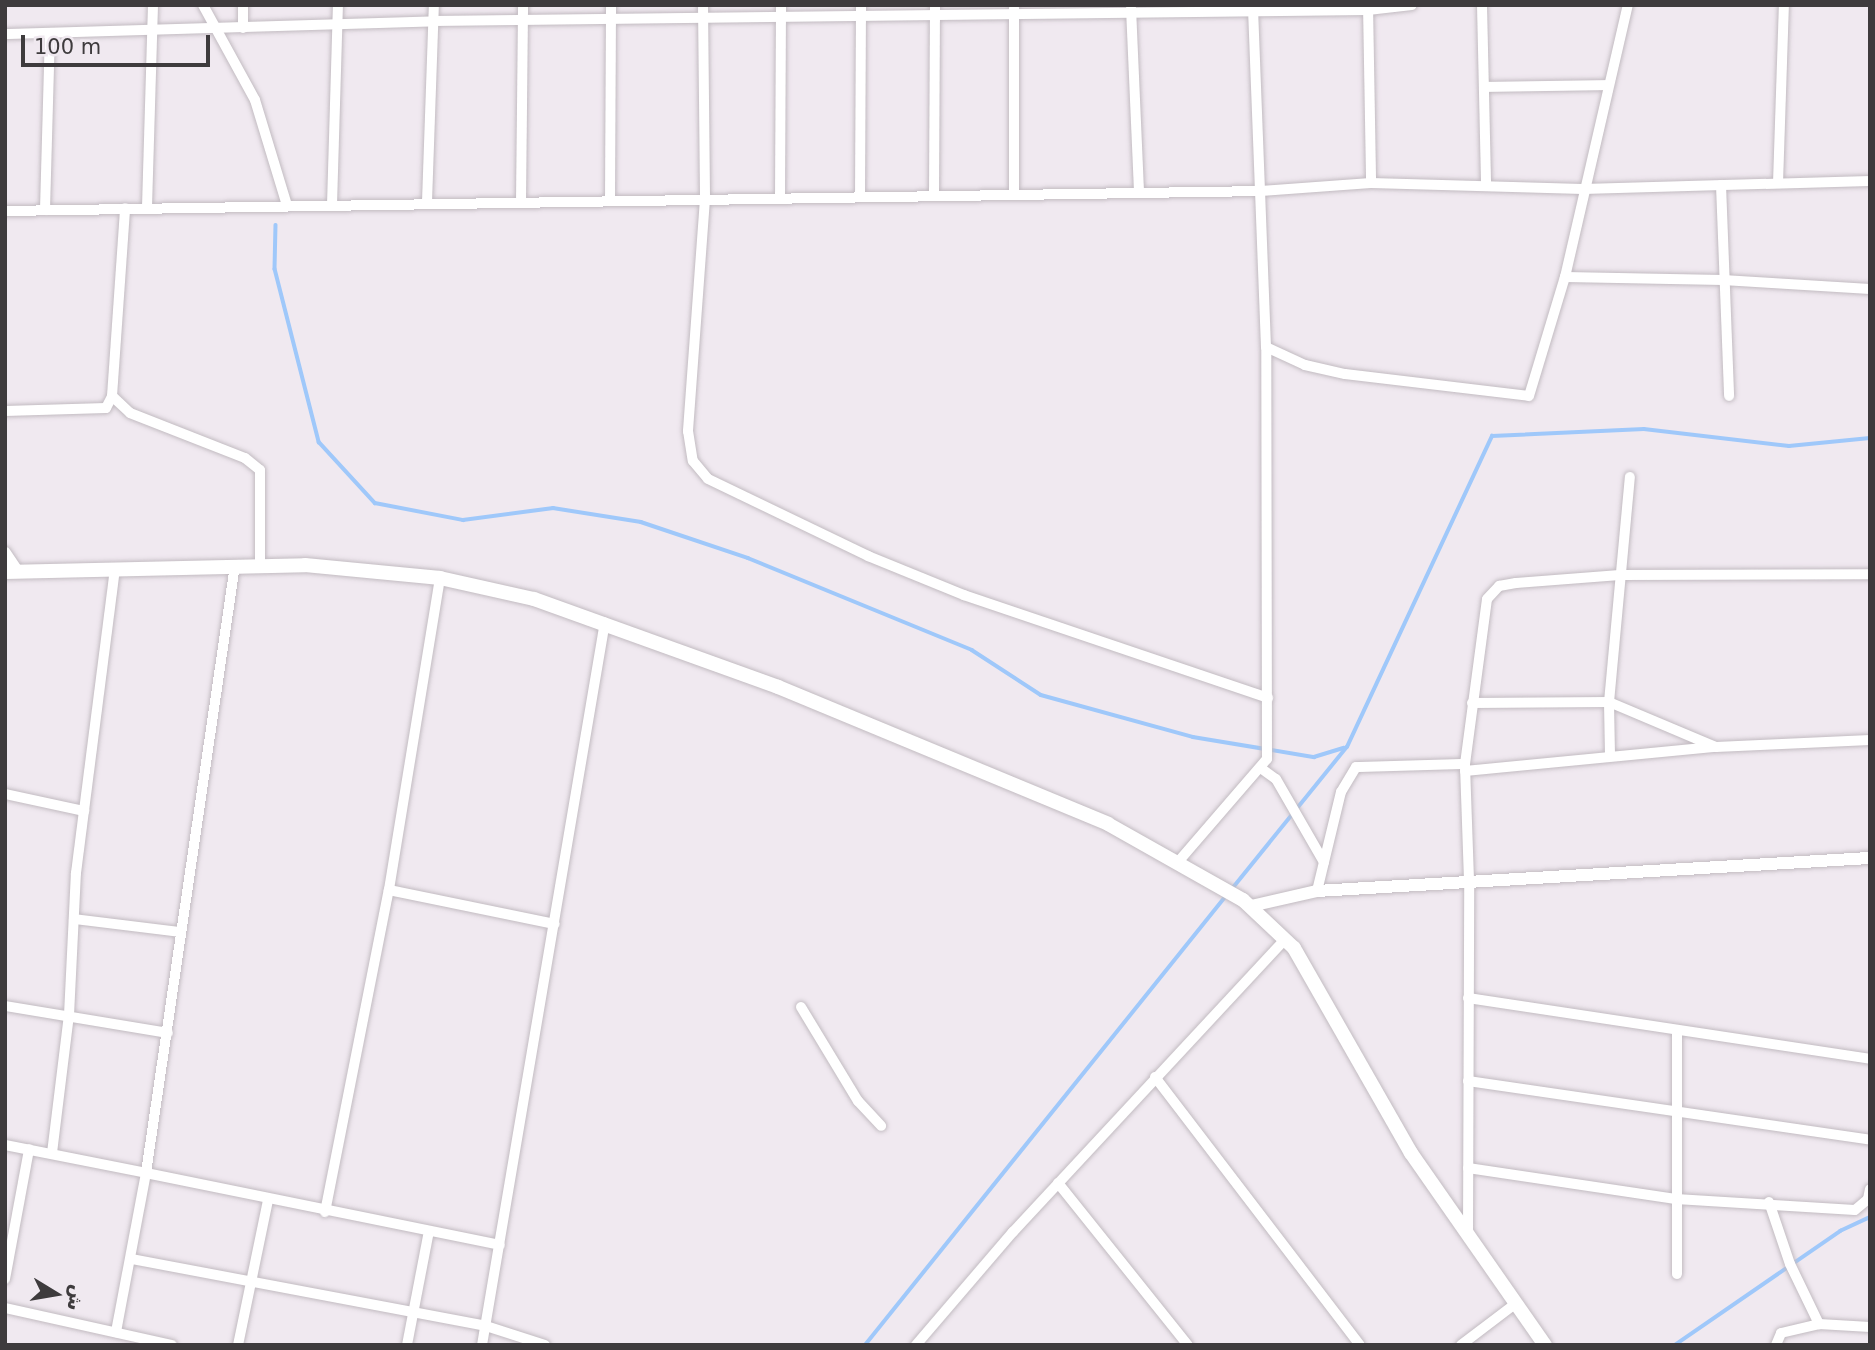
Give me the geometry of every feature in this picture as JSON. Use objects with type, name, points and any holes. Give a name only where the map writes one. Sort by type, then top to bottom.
[{"type":"main road","points":[[11,571],[305,565],[440,579],[534,599],[605,622],[1021,786],[1178,862],[1247,903],[1285,939],[1411,1153],[1545,1345]]},
{"type":"street","points":[[146,207],[153,5]]},
{"type":"street","points":[[203,5],[220,29],[255,100],[287,205]]},
{"type":"street","points":[[243,5],[243,28]]},
{"type":"street","points":[[332,205],[338,5]]},
{"type":"street","points":[[427,202],[433,5]]},
{"type":"street","points":[[521,202],[523,5]]},
{"type":"street","points":[[610,200],[611,5]]},
{"type":"street","points":[[703,5],[705,199],[688,431],[693,461],[708,479],[868,556],[964,595],[1268,698]]},
{"type":"street","points":[[780,198],[781,5]]},
{"type":"street","points":[[5,34],[338,27],[433,21],[523,23],[703,20],[861,11],[1368,8],[1412,5]]},
{"type":"street","points":[[1482,5],[1486,87],[1486,183]]},
{"type":"street","points":[[1266,347],[1305,365],[1345,374],[1529,396],[1565,277],[1583,188],[1628,5]]},
{"type":"street","points":[[1778,183],[1784,5]]},
{"type":"street","points":[[1178,862],[1264,764],[1268,738],[1266,347],[1253,8]]},
{"type":"street","points":[[1368,8],[1371,183]]},
{"type":"street","points":[[1014,9],[1014,194]]},
{"type":"street","points":[[1131,9],[1139,192]]},
{"type":"street","points":[[934,196],[935,10]]},
{"type":"street","points":[[860,197],[861,11]]},
{"type":"street","points":[[44,210],[50,33]]},
{"type":"street","points":[[1486,87],[1608,85]]},
{"type":"street","points":[[5,211],[427,202],[1261,191],[1371,183],[1486,183],[1583,188],[1870,181]]},
{"type":"street","points":[[1721,186],[1729,396]]},
{"type":"street","points":[[5,411],[95,411],[106,408],[111,396],[125,208]]},
{"type":"street","points":[[1565,277],[1723,280],[1870,289]]},
{"type":"street","points":[[111,396],[130,413],[245,458],[260,470],[260,565]]},
{"type":"street","points":[[1610,755],[1609,702],[1630,477]]},
{"type":"street","points":[[5,553],[11,571]]},
{"type":"street","points":[[116,1332],[132,1259],[168,1033],[180,932],[235,565]]},
{"type":"street","points":[[52,1153],[69,1015],[84,811],[115,568]]},
{"type":"street","points":[[1468,1235],[1469,880],[1465,767],[1487,599],[1499,586],[1620,575],[1870,574]]},
{"type":"street","points":[[325,1212],[389,890],[440,579]]},
{"type":"street","points":[[482,1345],[605,622]]},
{"type":"street","points":[[1472,703],[1609,702],[1716,747]]},
{"type":"street","points":[[1317,891],[1341,792],[1356,767],[1465,767],[1716,747],[1870,740]]},
{"type":"street","points":[[1264,764],[1276,779],[1324,862]]},
{"type":"street","points":[[5,794],[84,811]]},
{"type":"street","points":[[1247,903],[1317,891],[1469,880],[1870,858]]},
{"type":"street","points":[[389,890],[555,924]]},
{"type":"street","points":[[74,919],[180,932]]},
{"type":"street","points":[[916,1345],[1058,1183],[1285,939]]},
{"type":"street","points":[[1468,998],[1870,1059]]},
{"type":"street","points":[[5,1006],[168,1033]]},
{"type":"street","points":[[801,1007],[858,1101],[881,1126]]},
{"type":"street","points":[[1677,1030],[1677,1274]]},
{"type":"street","points":[[1155,1077],[1360,1345]]},
{"type":"street","points":[[1468,1081],[1870,1140]]},
{"type":"street","points":[[5,1145],[325,1212],[500,1245]]},
{"type":"street","points":[[5,1279],[29,1149]]},
{"type":"street","points":[[1468,1168],[1676,1199],[1769,1202],[1855,1210],[1868,1199],[1870,1189]]},
{"type":"street","points":[[1058,1183],[1188,1345]]},
{"type":"street","points":[[238,1345],[268,1200]]},
{"type":"street","points":[[1769,1202],[1790,1264],[1819,1324]]},
{"type":"street","points":[[407,1345],[429,1231]]},
{"type":"street","points":[[132,1259],[486,1326],[545,1345]]},
{"type":"street","points":[[1461,1345],[1516,1304]]},
{"type":"street","points":[[5,1308],[173,1345]]},
{"type":"street","points":[[1776,1345],[1782,1333],[1819,1324],[1870,1327]]},
{"type":"waterway","points":[[276,225],[275,269],[319,442],[375,503],[463,520],[553,508],[641,522],[748,558],[972,650],[1041,695],[1193,737],[1314,757],[1344,748]]},
{"type":"waterway","points":[[1231,890],[1347,747],[1492,436],[1644,429],[1789,446],[1870,438]]},
{"type":"waterway","points":[[865,1345],[1226,896]]},
{"type":"waterway","points":[[1675,1345],[1840,1231],[1870,1217]]}]
